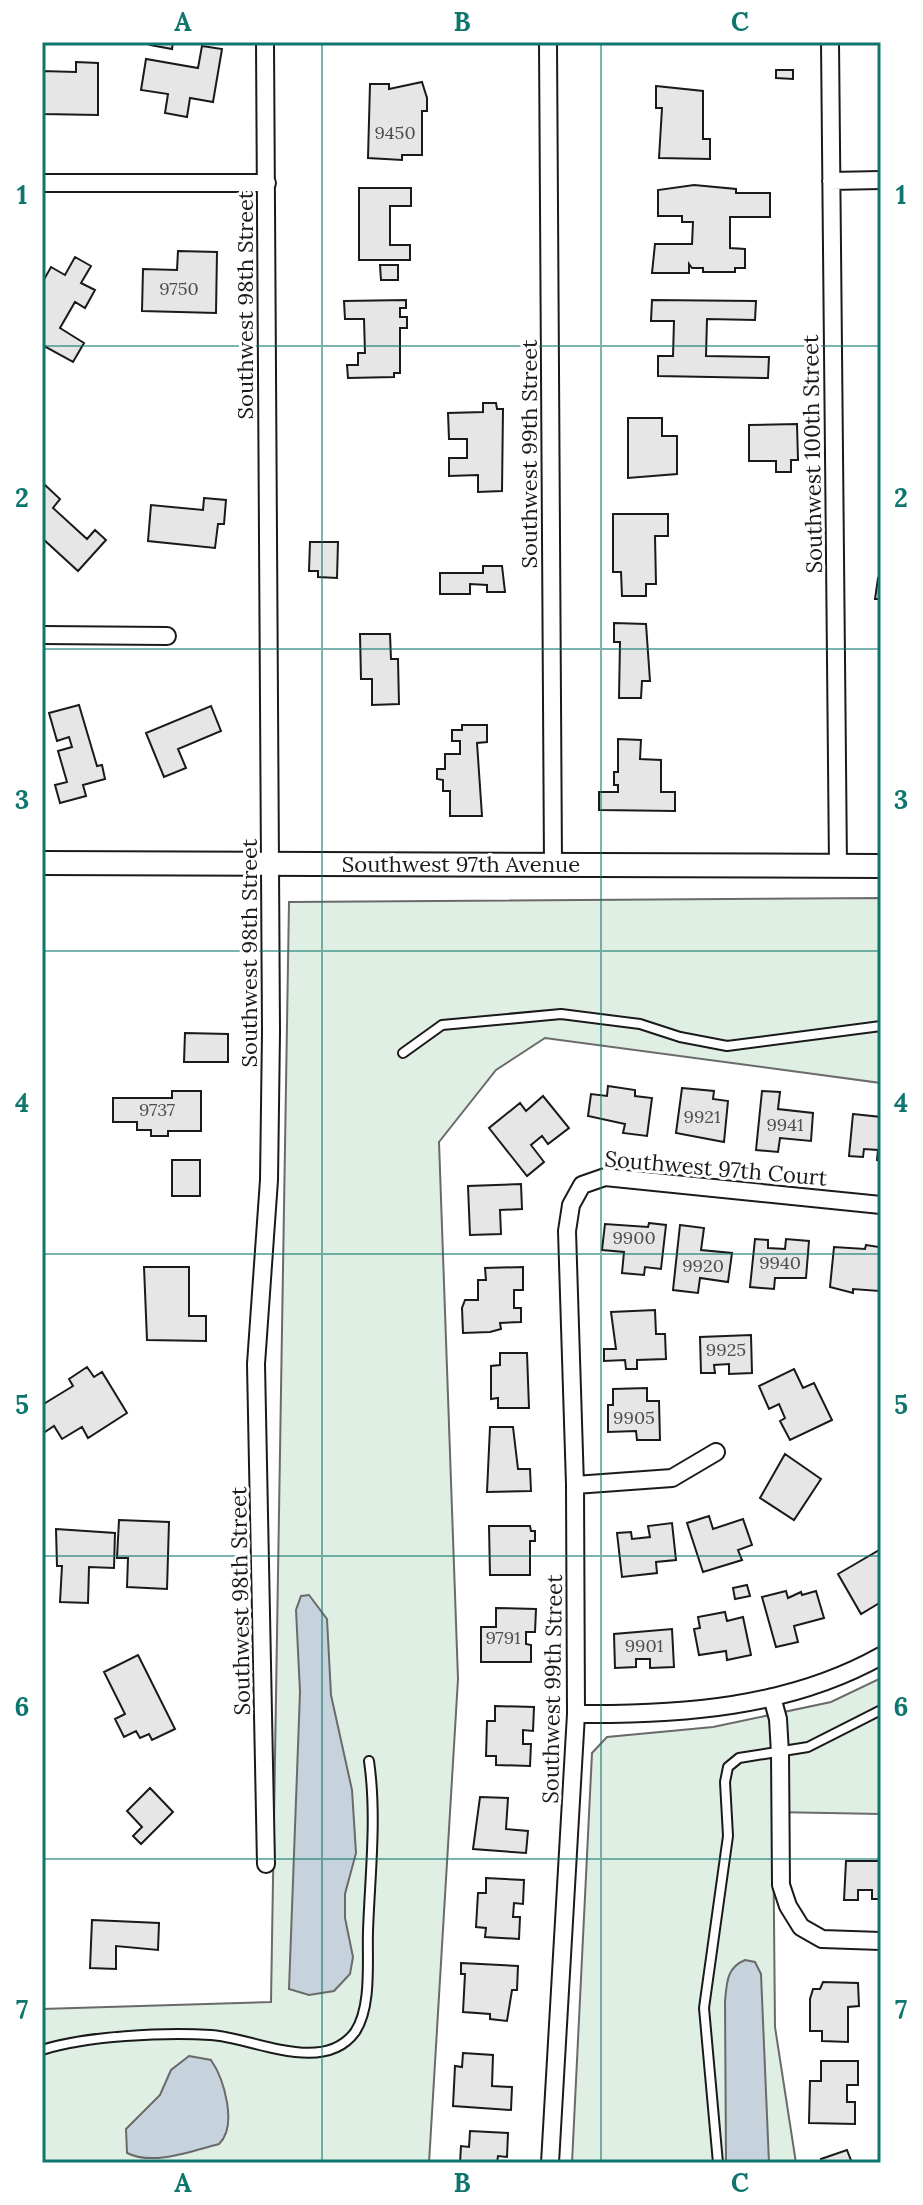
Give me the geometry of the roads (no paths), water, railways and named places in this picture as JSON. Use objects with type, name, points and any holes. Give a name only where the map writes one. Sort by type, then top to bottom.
[{"type":"street","name":"Southwest 98th Street","points":[[265,42],[269,1180],[256,1364],[266,1864]]},
{"type":"street","name":"Southwest 99th Street","points":[[548,42],[553,865]]},
{"type":"street","name":"Southwest 100th Street","points":[[830,42],[838,866]]},
{"type":"street","points":[[831,181],[881,180]]},
{"type":"street","points":[[42,183],[267,183]]},
{"type":"street","points":[[42,635],[167,636]]},
{"type":"street","name":"Southwest 97th Avenue","points":[[42,863],[881,866]]},
{"type":"street","name":"Southwest 97th Court","points":[[569,1215],[574,1196],[582,1185],[605,1177],[881,1205]]},
{"type":"street","name":"Southwest 99th Street","points":[[550,2163],[576,1714],[569,1215]]},
{"type":"street","points":[[575,1485],[672,1478],[716,1452]]},
{"type":"street","points":[[576,1714],[707,1710],[772,1697],[825,1681],[881,1656]]},
{"type":"street","points":[[772,1697],[780,1753],[781,1882],[788,1906],[801,1927],[822,1939],[881,1941]]},
{"type":"lane","points":[[403,1053],[449,1023],[561,1014],[640,1024],[680,1037],[734,1046],[826,1030],[881,1026]]},
{"type":"lane","points":[[718,2163],[704,2008],[728,1836],[725,1782],[728,1767],[735,1759],[780,1753],[824,1741],[855,1720],[881,1710]]},
{"type":"lane","points":[[42,2050],[66,2042],[214,2035],[282,2050],[316,2053],[338,2045],[353,2035],[362,2020],[366,1982],[374,1797],[369,1761]]}]
